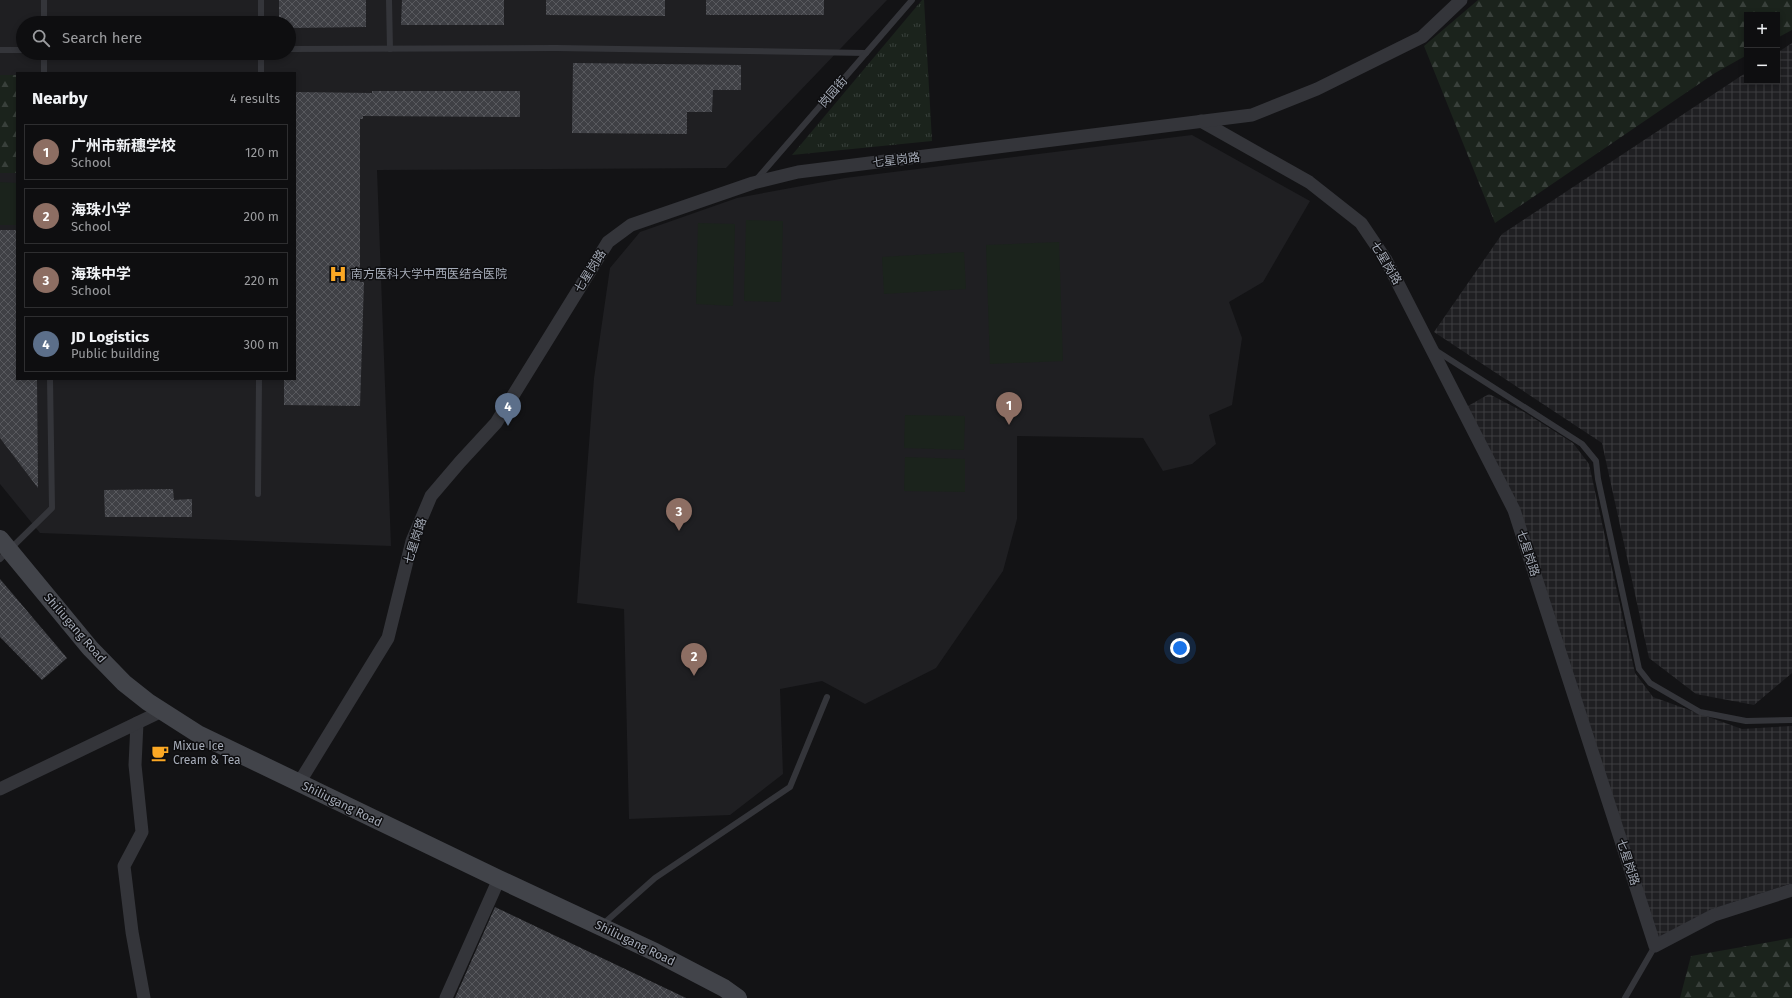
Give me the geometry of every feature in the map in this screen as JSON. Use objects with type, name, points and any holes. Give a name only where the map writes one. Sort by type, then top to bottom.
[{"type":"main road","name":"Shiliugang Road","points":[[3,550],[90,648],[124,683],[148,702],[198,734],[499,879],[601,926],[724,988],[738,998]]},
{"type":"street","name":"七星岗路","points":[[299,783],[388,638],[412,541],[431,496],[496,423],[608,242],[631,225],[753,183],[798,172],[1252,115],[1318,89],[1422,37],[1461,0]]},
{"type":"street","name":"七星岗路","points":[[1201,121],[1309,182],[1361,223],[1386,260],[1514,510],[1655,946]]},
{"type":"street","points":[[0,789],[162,711]]},
{"type":"street","points":[[137,723],[135,765],[142,832],[124,866],[132,932],[144,998]]},
{"type":"street","points":[[446,998],[499,879]]},
{"type":"street","points":[[1655,946],[1714,915],[1792,890]]},
{"type":"lane","points":[[44,0],[44,16]]},
{"type":"lane","points":[[261,0],[261,16]]},
{"type":"lane","points":[[389,0],[390,49]]},
{"type":"lane","name":"岗园街","points":[[753,183],[912,0]]},
{"type":"lane","points":[[296,49],[556,48],[866,53]]},
{"type":"lane","points":[[0,50],[16,50]]},
{"type":"lane","points":[[44,60],[44,72]]},
{"type":"lane","points":[[261,60],[261,72]]},
{"type":"lane","points":[[1431,347],[1582,444],[1596,461],[1598,480],[1638,669],[1650,682],[1700,712],[1746,721],[1792,720]]},
{"type":"lane","points":[[3,550],[52,508],[50,380]]},
{"type":"lane","points":[[258,494],[259,380]]},
{"type":"lane","points":[[601,926],[655,878],[790,787],[827,697]]},
{"type":"lane","points":[[1625,998],[1655,946]]},
{"type":"shaded area","name":"南方医科大学中西医结合医院","points":[[0,0],[887,0],[726,168],[377,170],[391,546],[40,533],[0,484]]},
{"type":"shaded area","points":[[1792,43],[1792,673],[1754,705],[1696,694],[1649,658],[1602,443],[1434,332],[1502,234],[1744,74],[1744,84],[1780,84],[1780,51]]},
{"type":"shaded area","points":[[1192,135],[1310,201],[1263,282],[1229,302],[1242,338],[1232,405],[1209,415],[1216,444],[1192,464],[1163,471],[1143,438],[1017,436],[1017,519],[1003,571],[936,668],[865,704],[822,681],[780,689],[783,774],[730,815],[629,819],[624,609],[577,603],[594,378],[610,268],[640,232],[737,198],[845,178]]},
{"type":"shaded area","points":[[1489,394],[1524,412],[1573,443],[1589,464],[1635,673],[1653,697],[1742,729],[1792,726],[1792,883],[1712,909],[1658,939],[1578,688],[1468,406]]},
{"type":"green space","points":[[922,0],[924,0],[932,141],[792,155]]},
{"type":"green space","points":[[1478,0],[1792,0],[1792,30],[1780,36],[1780,12],[1744,12],[1744,57],[1715,73],[1495,223],[1424,46]]},
{"type":"green space","points":[[0,75],[16,75],[16,173],[0,173]]},
{"type":"green space","points":[[0,182],[16,183],[16,225],[0,225]]},
{"type":"green space","points":[[746,220],[783,221],[781,302],[744,301]]},
{"type":"green space","points":[[698,223],[735,224],[733,306],[696,304]]},
{"type":"green space","points":[[1059,242],[1063,361],[990,364],[986,245]]},
{"type":"green space","points":[[964,252],[966,289],[884,294],[882,257]]},
{"type":"green space","points":[[905,415],[965,416],[964,450],[904,448]]},
{"type":"green space","points":[[905,457],[965,459],[965,492],[904,491]]},
{"type":"green space","points":[[1792,938],[1792,998],[1680,998],[1691,956]]},
{"type":"building","points":[[279,0],[366,0],[366,27],[296,28],[296,16],[279,16]]},
{"type":"building","points":[[402,0],[504,0],[504,25],[401,25]]},
{"type":"building","points":[[546,0],[665,0],[665,16],[546,15]]},
{"type":"building","points":[[706,0],[824,0],[824,15],[706,15]]},
{"type":"building","points":[[573,63],[741,65],[741,90],[713,90],[712,112],[687,112],[687,134],[572,133]]},
{"type":"building","points":[[372,91],[520,91],[520,117],[363,116],[363,119],[360,119],[360,282],[364,282],[360,406],[284,405],[284,380],[296,380],[296,92],[372,93]]},
{"type":"building","points":[[0,230],[16,230],[16,380],[37,380],[38,488],[0,438]]},
{"type":"building","points":[[173,489],[174,500],[192,499],[192,517],[105,517],[104,490]]},
{"type":"building","points":[[0,579],[67,658],[42,680],[0,637]]},
{"type":"building","points":[[495,907],[686,998],[455,998]]},
{"type":"place","name":"南方医科大学中西医结合医院","points":[[338,274]]},
{"type":"place","name":"广州市新穗学校","points":[[1009,425]]},
{"type":"place","name":"JD Logistics","points":[[508,426]]},
{"type":"place","name":"海珠中学","points":[[679,531]]},
{"type":"place","name":"海珠小学","points":[[694,676]]},
{"type":"place","name":"Mixue Ice Cream & Tea","points":[[160,753]]}]
